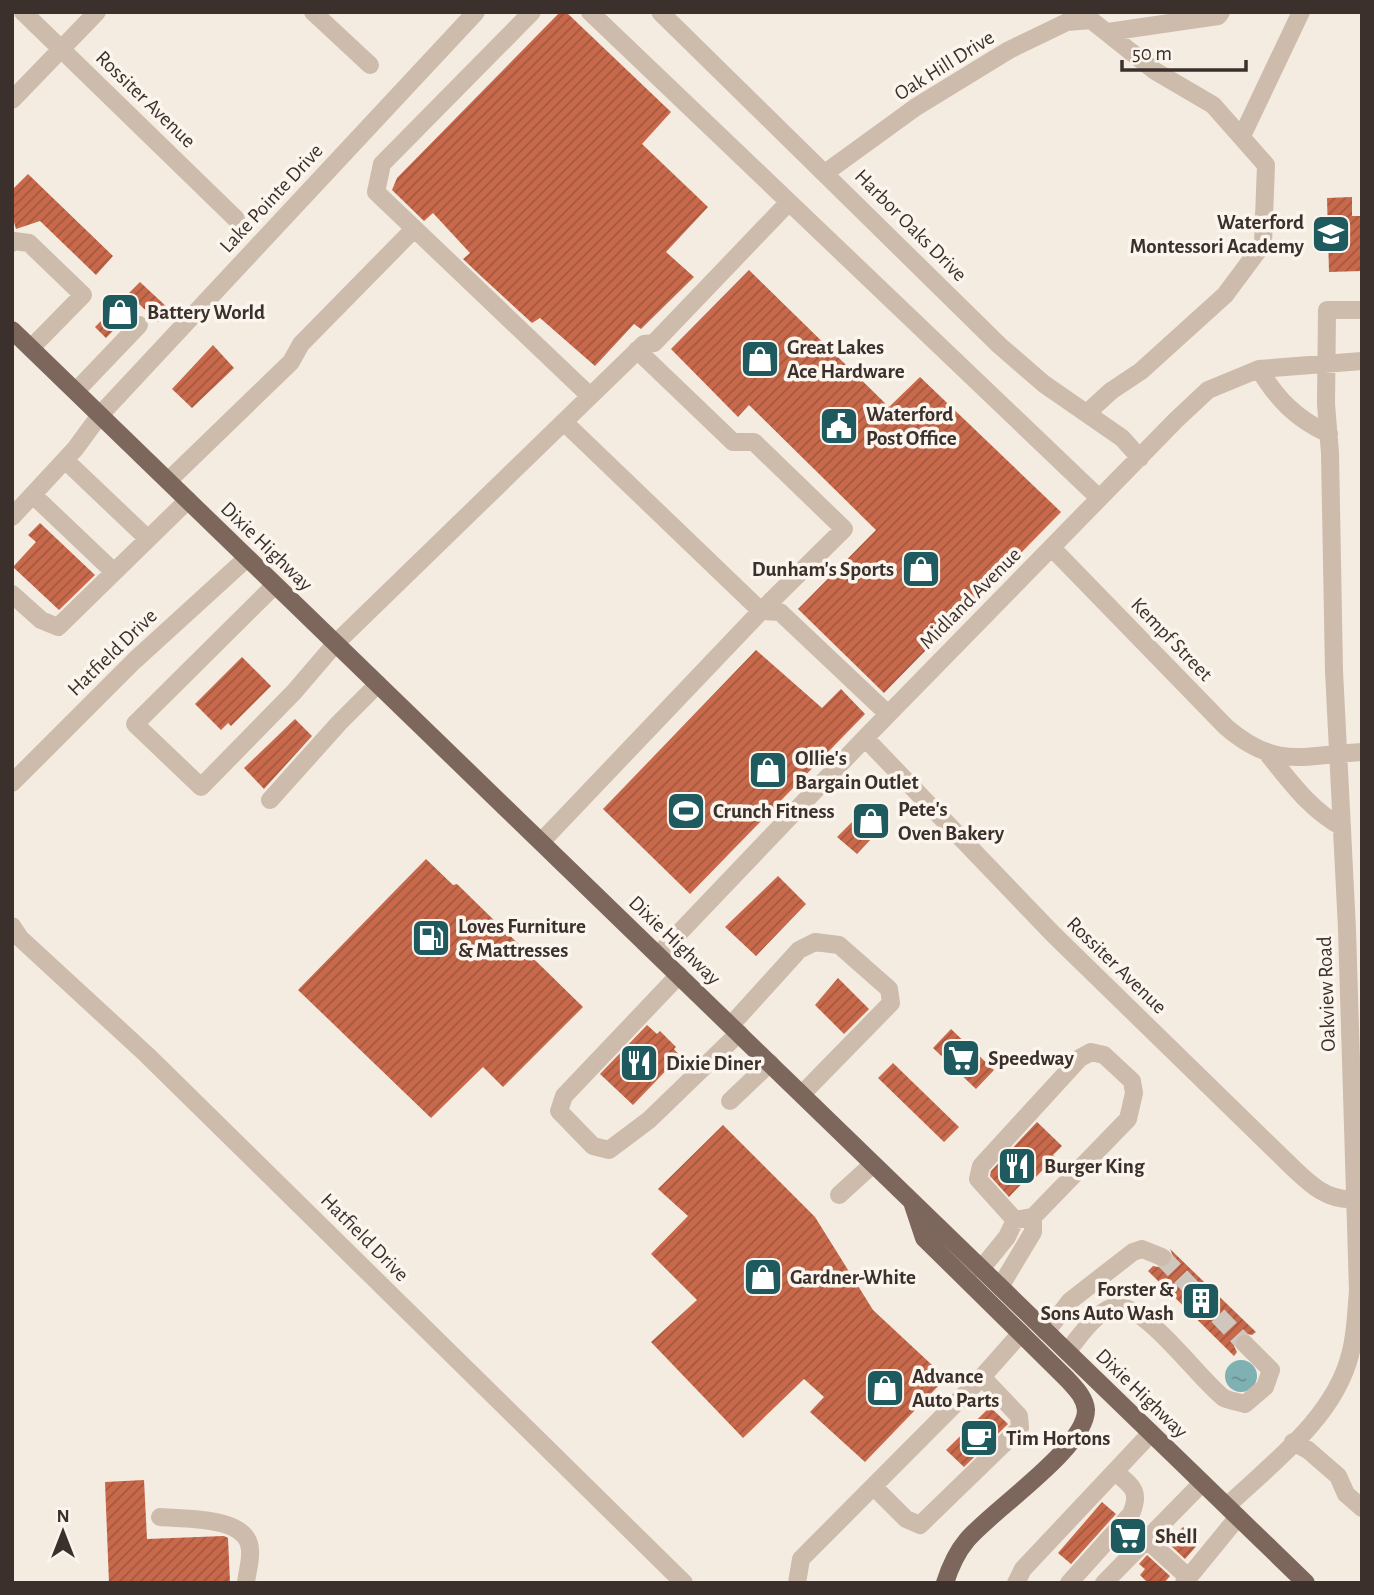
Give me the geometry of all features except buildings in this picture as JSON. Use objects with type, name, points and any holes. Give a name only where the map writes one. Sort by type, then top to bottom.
[{"type":"main road","name":"Dixie Highway","points":[[12,330],[1306,1583]]},
{"type":"main road","points":[[912,1202],[924,1238],[1067,1379],[1083,1397],[1086,1411],[1083,1427],[1044,1470],[968,1539],[951,1562],[945,1583]]},
{"type":"street","name":"Rossiter Avenue","points":[[23,12],[236,219]]},
{"type":"street","points":[[12,100],[97,12]]},
{"type":"street","points":[[313,12],[370,65]]},
{"type":"street","name":"Lake Pointe Drive","points":[[12,517],[65,460],[100,415],[476,12]]},
{"type":"street","points":[[532,12],[382,164],[376,192],[590,396]]},
{"type":"street","points":[[590,12],[1100,498]]},
{"type":"street","name":"Harbor Oaks Drive","points":[[660,12],[999,345],[1044,384],[1122,438],[1139,458]]},
{"type":"street","points":[[1108,32],[1218,16],[1221,12]]},
{"type":"street","points":[[1242,136],[1301,12]]},
{"type":"street","name":"Oak Hill Drive","points":[[825,173],[916,107],[1009,50],[1066,22],[1091,20],[1155,71],[1213,104],[1266,165],[1263,244],[1226,295],[1141,371],[1111,391],[1087,413]]},
{"type":"street","points":[[275,585],[135,724],[201,787],[294,692],[336,643],[637,350],[644,344],[654,343],[789,202]]},
{"type":"street","points":[[168,481],[291,362],[301,344],[414,229]]},
{"type":"street","points":[[12,243],[29,243],[83,295],[31,348]]},
{"type":"street","name":"Oakview Road","points":[[1186,1580],[1232,1512],[1334,1394],[1350,1355],[1358,1291],[1326,310],[1362,310]]},
{"type":"street","points":[[76,391],[139,325]]},
{"type":"street","points":[[541,842],[761,611],[844,529],[754,442],[733,442],[637,350]]},
{"type":"street","name":"Midland Avenue","points":[[658,955],[865,738],[1176,419],[1208,390],[1259,369],[1362,361]]},
{"type":"street","points":[[1259,369],[1271,388],[1306,424],[1329,434]]},
{"type":"street","points":[[564,422],[761,611],[780,612],[888,715]]},
{"type":"street","points":[[65,460],[148,539]]},
{"type":"street","points":[[33,495],[114,572]]},
{"type":"street","points":[[12,594],[41,620],[58,627],[188,500]]},
{"type":"street","name":"Kempf Street","points":[[1052,548],[1226,727],[1246,744],[1286,757],[1362,752]]},
{"type":"street","name":"Hatfield Drive","points":[[12,783],[134,661],[247,558]]},
{"type":"street","points":[[270,800],[378,684]]},
{"type":"street","name":"Rossiter Avenue","points":[[865,738],[1054,935],[1290,1165],[1318,1190],[1340,1200],[1354,1199]]},
{"type":"street","name":"Kempf Street","points":[[1267,753],[1307,801],[1325,818],[1342,827]]},
{"type":"street","name":"Hatfield Drive","points":[[12,926],[20,938],[157,1065],[684,1583]]},
{"type":"street","points":[[679,975],[564,1096],[559,1111],[593,1146],[609,1150],[649,1120],[735,1029],[757,996],[799,950],[815,942],[839,944],[889,989],[891,1003],[802,1094]]},
{"type":"street","points":[[1091,1052],[1104,1055],[1132,1081],[1134,1093],[1128,1119],[1033,1217],[1015,1220],[978,1179],[981,1166],[1080,1058],[1091,1052]]},
{"type":"street","points":[[730,1101],[770,1063]]},
{"type":"street","points":[[839,1195],[873,1164]]},
{"type":"street","points":[[1000,1287],[1033,1232],[1033,1217]]},
{"type":"street","points":[[981,1269],[1007,1237],[1015,1220]]},
{"type":"street","points":[[1046,1332],[1070,1301],[1133,1252],[1142,1249],[1162,1257]]},
{"type":"street","points":[[1067,1352],[1091,1322],[1114,1307],[1126,1307],[1150,1324],[1225,1399],[1245,1404],[1265,1387],[1271,1370],[1245,1344]]},
{"type":"street","points":[[797,1583],[801,1559],[982,1377],[1021,1334]]},
{"type":"street","points":[[874,1487],[906,1520],[920,1525],[1020,1428],[1019,1416],[982,1377]]},
{"type":"street","points":[[1016,1583],[1023,1569],[1151,1433]]},
{"type":"street","points":[[1293,1442],[1308,1450],[1338,1476],[1346,1494],[1362,1508]]},
{"type":"street","points":[[1069,1583],[1131,1514],[1134,1507],[1137,1499],[1134,1490],[1115,1472]]},
{"type":"street","points":[[1104,1583],[1202,1483]]},
{"type":"street","points":[[160,1517],[218,1522],[236,1528],[246,1538],[250,1548],[246,1583]]},
{"type":"street","points":[[1146,1539],[1186,1580]]},
{"type":"water","points":[[1241,1360],[1252,1365],[1257,1376],[1252,1387],[1241,1392],[1230,1387],[1225,1376],[1230,1365]]},
{"type":"tunnel","points":[[1162,1257],[1245,1344]]},
{"type":"place","name":"Waterford Montessori Academy","points":[[1331,234]]},
{"type":"place","name":"Battery World","points":[[120,312]]},
{"type":"place","name":"Great Lakes Ace Hardware","points":[[760,359]]},
{"type":"place","name":"Waterford Post Office","points":[[839,426]]},
{"type":"place","name":"Dunham's Sports","points":[[921,569]]},
{"type":"place","name":"Ollie's Bargain Outlet","points":[[768,770]]},
{"type":"place","name":"Crunch Fitness","points":[[686,811]]},
{"type":"place","name":"Pete's Oven Bakery","points":[[871,821]]},
{"type":"place","name":"Loves Furniture & Mattresses","points":[[431,938]]},
{"type":"place","name":"Speedway","points":[[961,1058]]},
{"type":"place","name":"Dixie Diner","points":[[639,1063]]},
{"type":"place","name":"Burger King","points":[[1017,1166]]},
{"type":"place","name":"Gardner-White","points":[[763,1277]]},
{"type":"place","name":"Forster & Sons Auto Wash","points":[[1201,1301]]},
{"type":"place","name":"Advance Auto Parts","points":[[885,1388]]},
{"type":"place","name":"Tim Hortons","points":[[979,1438]]},
{"type":"place","name":"Shell","points":[[1128,1536]]}]
